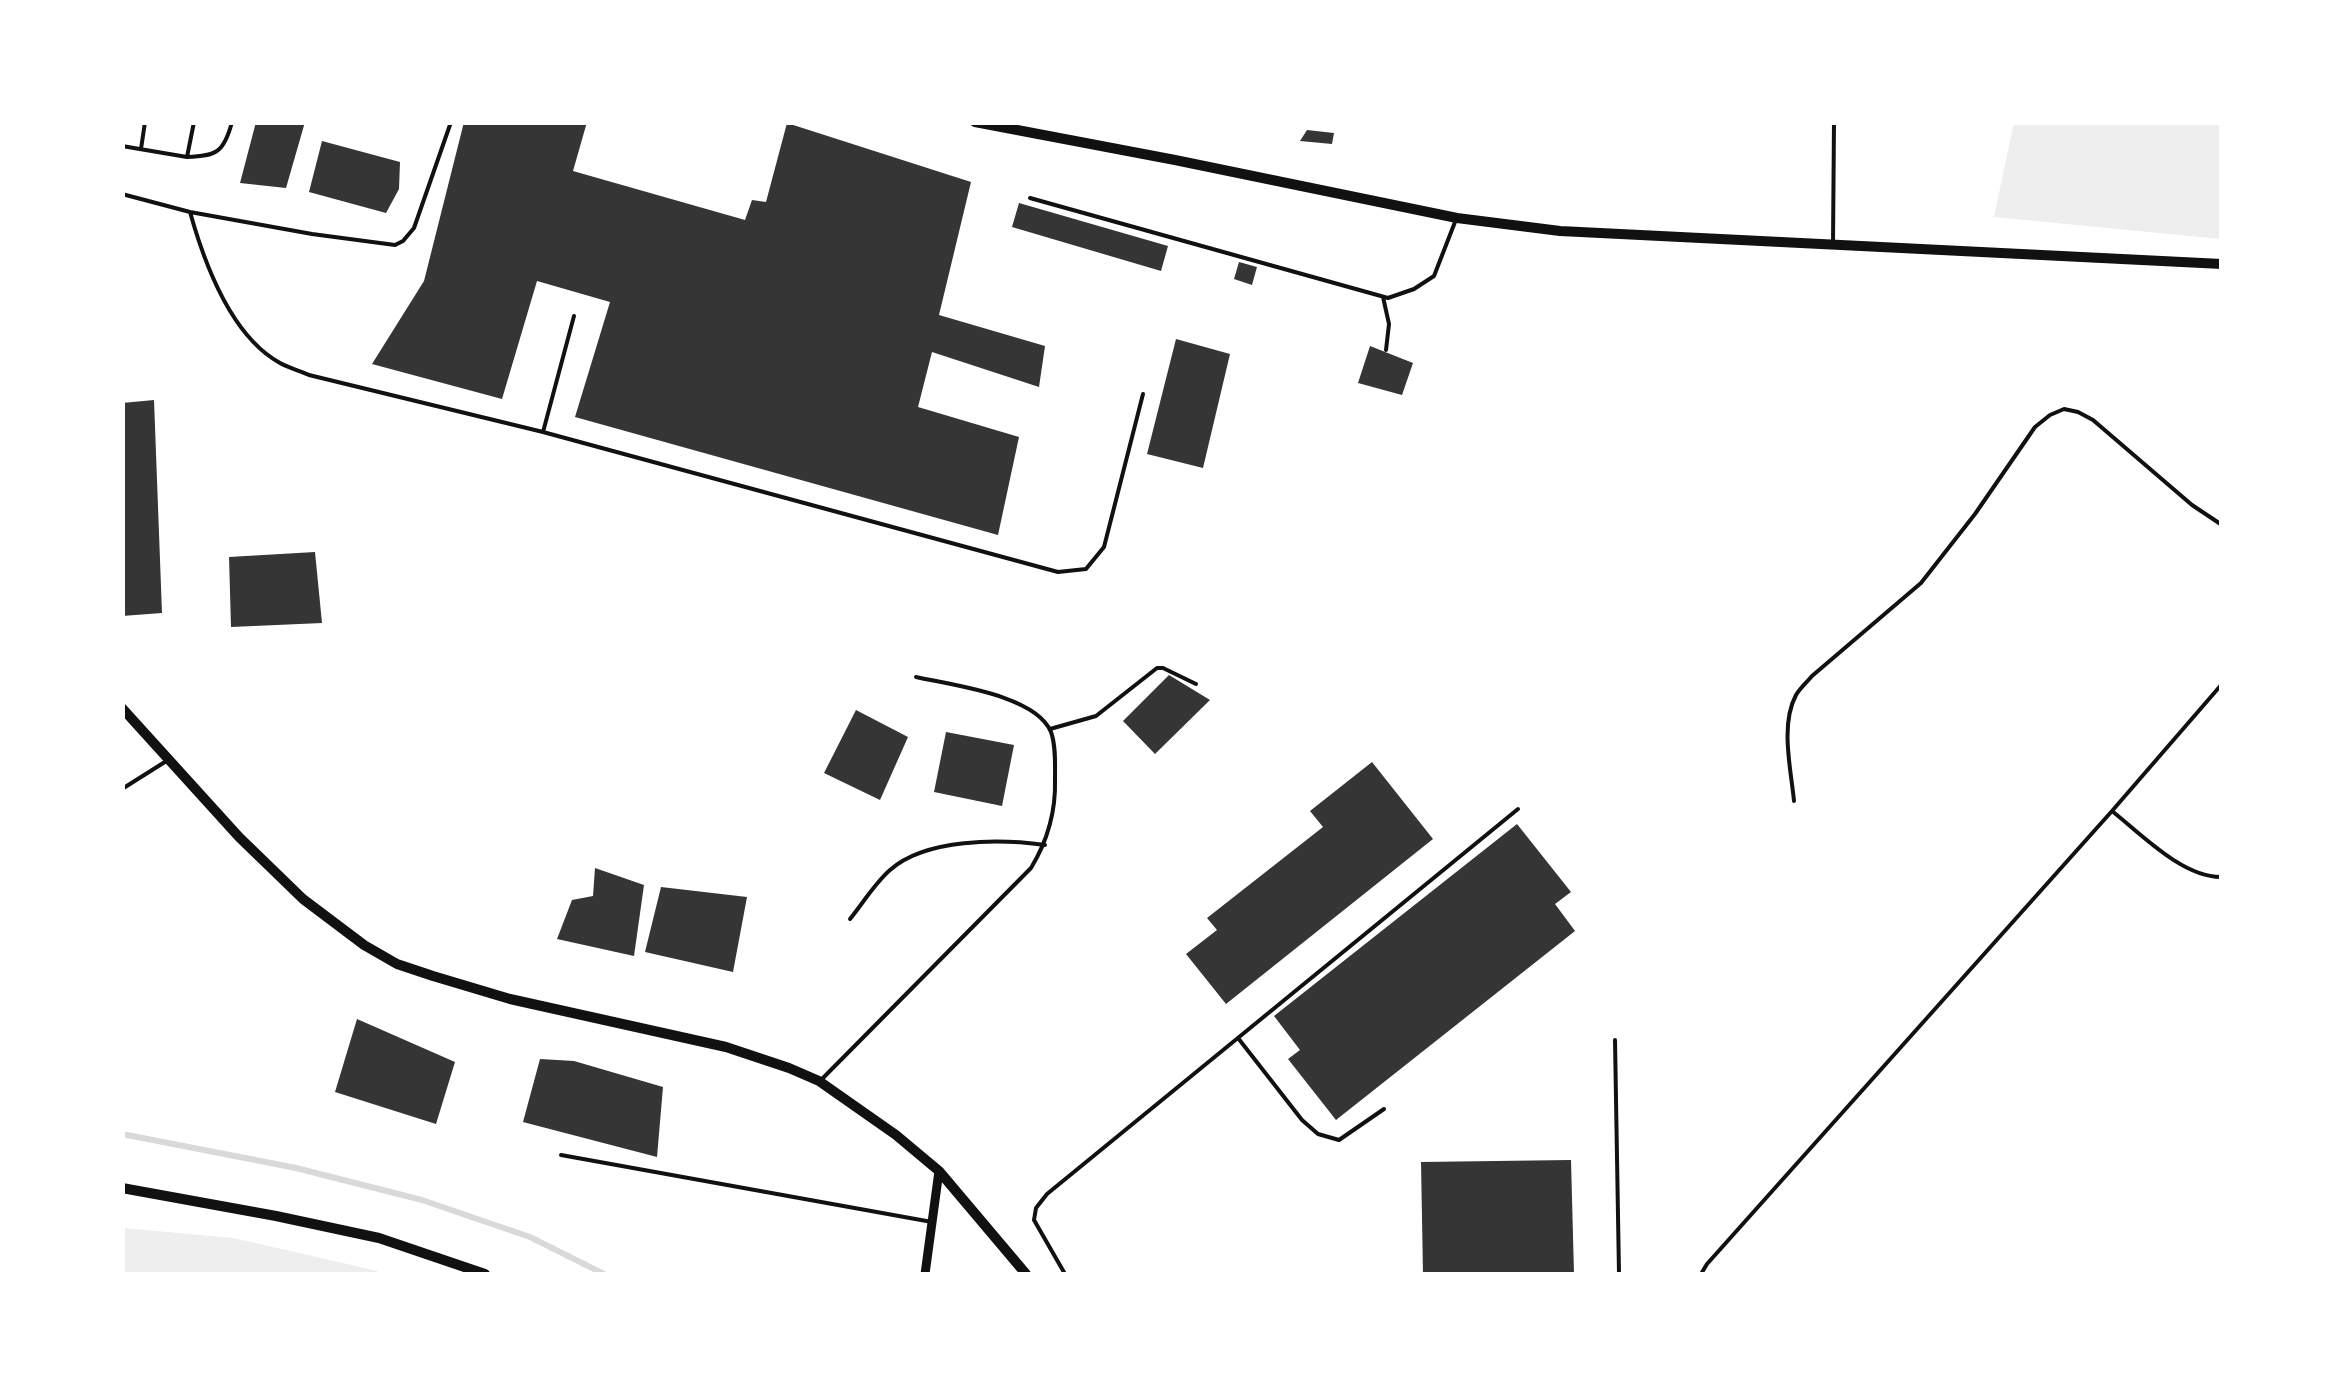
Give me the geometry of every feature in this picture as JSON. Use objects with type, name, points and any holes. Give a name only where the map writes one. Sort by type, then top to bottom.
[{"type":"street","points":[[976,122],[1457,218],[1560,232],[2222,264]]},
{"type":"street","points":[[122,708],[239,837],[303,899],[364,945],[397,964],[510,999],[726,1047],[819,1082],[896,1135],[939,1172],[1026,1274]]},
{"type":"street","points":[[926,1274],[939,1172]]},
{"type":"street","points":[[122,1188],[379,1238],[486,1274]]},
{"type":"lane","points":[[141,150],[145,122]]},
{"type":"lane","points":[[187,157],[194,122]]},
{"type":"lane","points":[[122,146],[187,157],[208,156],[227,142],[232,122]]},
{"type":"lane","points":[[122,194],[190,212],[396,245],[414,228],[451,122]]},
{"type":"lane","points":[[1833,245],[1834,122]]},
{"type":"lane","points":[[1030,198],[1388,298],[1414,289],[1434,276],[1457,218]]},
{"type":"lane","points":[[190,212],[222,299],[260,348],[280,363],[309,375],[543,432],[1058,572],[1086,570],[1104,546],[1143,394]]},
{"type":"lane","points":[[1383,297],[1389,324],[1386,350]]},
{"type":"lane","points":[[543,432],[574,316]]},
{"type":"lane","points":[[1794,802],[1788,735],[1790,711],[1797,693],[1921,583],[2035,428],[2050,415],[2064,409],[2094,420],[2192,505],[2222,524]]},
{"type":"lane","points":[[1050,729],[1096,716],[1158,668],[1196,684]]},
{"type":"lane","points":[[819,1082],[1031,868],[1045,845],[1052,820],[1054,748],[1050,729],[1038,714],[1009,699],[916,677]]},
{"type":"lane","points":[[1701,1274],[2222,684]]},
{"type":"lane","points":[[122,789],[168,760]]},
{"type":"lane","points":[[1065,1274],[1034,1220],[1036,1208],[1047,1194],[1518,810]]},
{"type":"lane","points":[[2112,811],[2186,869],[2222,876]]},
{"type":"lane","points":[[850,919],[888,871],[908,857],[972,842],[1011,840],[1045,845]]},
{"type":"lane","points":[[1238,1038],[1302,1120],[1318,1134],[1339,1140],[1384,1110]]},
{"type":"lane","points":[[1615,1040],[1619,1274]]},
{"type":"lane","points":[[561,1155],[932,1222]]},
{"type":"shaded area","points":[[2014,122],[2221,123],[2221,239],[1994,217]]},
{"type":"shaded area","points":[[123,1228],[233,1238],[378,1271],[123,1274]]},
{"type":"building","points":[[256,122],[305,122],[286,188],[240,183]]},
{"type":"building","points":[[464,122],[587,122],[573,171],[745,220],[752,200],[766,202],[787,123],[971,182],[939,315],[1045,346],[1039,387],[932,352],[918,407],[1019,437],[998,535],[575,417],[610,302],[537,281],[502,399],[372,364],[424,281]]},
{"type":"building","points":[[1307,130],[1334,133],[1332,144],[1300,141]]},
{"type":"building","points":[[322,141],[400,162],[399,189],[386,213],[309,192]]},
{"type":"building","points":[[1019,203],[1168,246],[1161,271],[1012,227]]},
{"type":"building","points":[[1239,262],[1257,267],[1252,285],[1234,279]]},
{"type":"building","points":[[1176,339],[1230,354],[1203,468],[1147,454]]},
{"type":"building","points":[[1370,346],[1413,363],[1402,395],[1358,383]]},
{"type":"building","points":[[154,400],[162,613],[122,616],[122,403]]},
{"type":"building","points":[[315,552],[322,623],[231,627],[229,557]]},
{"type":"building","points":[[1169,675],[1210,700],[1155,754],[1123,721]]},
{"type":"building","points":[[856,710],[908,737],[880,800],[824,773]]},
{"type":"building","points":[[946,732],[1014,745],[1002,806],[934,792]]},
{"type":"building","points":[[1372,762],[1433,839],[1226,1004],[1186,954],[1217,930],[1207,918],[1323,827],[1310,811]]},
{"type":"building","points":[[1517,824],[1571,892],[1555,904],[1575,931],[1336,1120],[1288,1059],[1300,1050],[1274,1016]]},
{"type":"building","points":[[595,868],[644,885],[634,956],[557,939],[572,900],[593,896]]},
{"type":"building","points":[[661,887],[747,897],[733,972],[645,952]]},
{"type":"building","points":[[357,1019],[455,1062],[436,1124],[335,1092]]},
{"type":"building","points":[[540,1059],[574,1061],[663,1087],[657,1157],[523,1122]]},
{"type":"building","points":[[1571,1160],[1574,1274],[1423,1274],[1421,1162]]},
{"type":"waterway","points":[[122,1134],[296,1168],[422,1200],[530,1237],[604,1274]]}]
